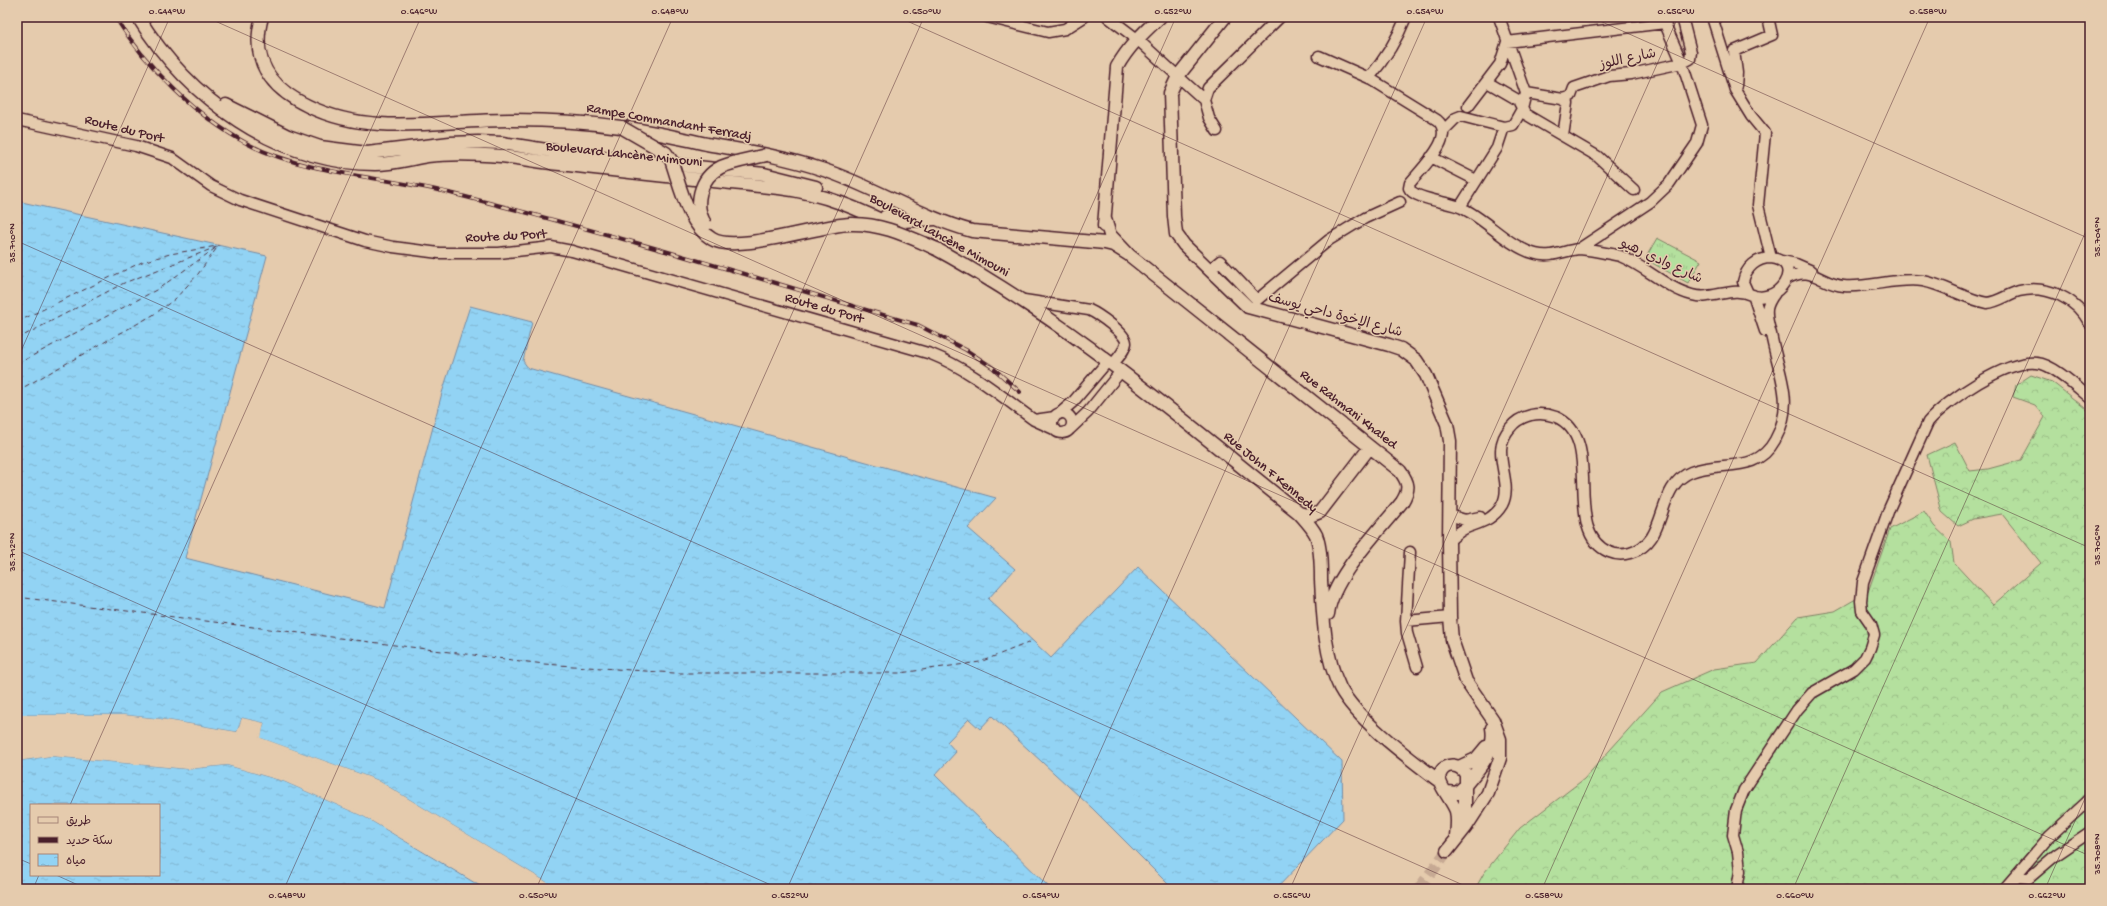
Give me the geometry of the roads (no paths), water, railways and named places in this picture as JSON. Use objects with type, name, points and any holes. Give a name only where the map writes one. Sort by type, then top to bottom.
[{"type":"main road","name":"Boulevard Lahcène Mimouni","points":[[138,17],[182,72],[211,100],[243,124],[284,146],[322,158],[376,164],[429,156],[488,155],[794,189],[837,200],[882,220],[937,249],[1024,300]]},
{"type":"main road","name":"Rampe Commandant Ferradj","points":[[262,17],[257,37],[258,46],[263,66],[269,76],[284,92],[308,107],[338,117],[383,126],[513,120],[563,121],[621,127],[766,155],[825,170],[862,185],[936,219],[972,231],[1086,240],[1113,245],[1129,255]]},
{"type":"main road","points":[[1086,240],[1098,238],[1101,235],[1105,219],[1116,67],[1137,39],[1160,17]]},
{"type":"main road","name":"شارع الإخوة داحي يوسف","points":[[1221,20],[1178,76],[1170,94],[1174,216],[1176,234],[1184,245],[1209,270],[1241,301],[1254,310],[1402,349],[1416,360],[1426,375],[1448,424],[1450,441],[1449,541],[1450,617],[1452,640],[1460,668],[1470,689],[1493,720],[1500,739],[1501,748],[1497,769],[1482,804],[1455,843],[1447,851],[1456,836]]},
{"type":"main road","name":"Boulevard Lahcène Mimouni","points":[[211,100],[234,108],[288,136],[320,147],[367,153],[450,143],[502,143],[572,154],[764,174],[822,188],[895,219],[904,221],[936,219]]},
{"type":"main road","points":[[621,127],[666,153],[671,160],[693,217],[705,234],[713,240],[722,243],[736,243],[830,226],[851,224],[874,226],[901,233],[937,249]]},
{"type":"main road","points":[[736,243],[719,236],[704,222],[698,207],[701,189],[720,168],[766,155]]},
{"type":"main road","points":[[1105,219],[1110,235],[1129,255]]},
{"type":"main road","name":"Rue Rahmani Khaled","points":[[1129,255],[1400,471],[1408,482],[1408,491],[1402,502],[1347,571],[1331,597],[1326,631]]},
{"type":"main road","name":"Rue John F Kennedy","points":[[1024,300],[1113,366],[1299,513],[1312,528],[1316,536],[1321,572],[1324,623],[1335,675],[1348,700],[1405,754],[1439,782]]},
{"type":"main road","points":[[1299,513],[1310,516],[1320,512],[1370,447]]},
{"type":"main road","points":[[1321,572],[1333,579],[1347,571]]},
{"type":"main road","points":[[1459,767],[1476,759],[1484,750],[1488,739],[1488,714]]},
{"type":"main road","name":"شارع الإخوة داحي يوسف","points":[[1466,785],[1482,765],[1491,745],[1493,735],[1488,714]]},
{"type":"main road","name":"Rue John F Kennedy","points":[[1405,754],[1424,764],[1444,768]]},
{"type":"main road","points":[[1452,765],[1459,767],[1466,775],[1465,808],[1462,822],[1456,836],[1457,816],[1447,792],[1439,782],[1440,774],[1444,768],[1452,765]]},
{"type":"main road","points":[[1447,792],[1457,792],[1466,785]]},
{"type":"street","points":[[987,17],[1019,24],[1038,31],[1056,32],[1065,29],[1080,18]]},
{"type":"street","points":[[1010,17],[1019,24]]},
{"type":"street","points":[[1108,17],[1137,39],[1204,100],[1209,118],[1217,131]]},
{"type":"street","points":[[1204,100],[1208,88],[1280,17]]},
{"type":"street","points":[[1369,78],[1384,60],[1396,40],[1405,17]]},
{"type":"street","points":[[1460,207],[1497,148],[1508,126],[1522,109],[1526,93],[1499,17]]},
{"type":"street","points":[[1682,17],[1690,52],[1690,59],[1682,63]]},
{"type":"street","points":[[1712,17],[1735,90],[1751,116],[1765,133],[1758,205],[1776,259],[1787,267],[1786,279]]},
{"type":"street","points":[[1735,90],[1737,73],[1734,51],[1772,35],[1768,17]]},
{"type":"street","points":[[1507,42],[1663,20],[1682,63],[1702,125],[1698,143],[1669,184],[1650,202],[1579,249]]},
{"type":"street","points":[[1468,106],[1500,64],[1507,42]]},
{"type":"street","points":[[1319,56],[1369,78],[1437,120],[1444,130]]},
{"type":"street","name":"شارع اللوز","points":[[1563,99],[1571,96],[1574,88],[1609,76],[1631,74],[1682,63]]},
{"type":"street","points":[[1487,82],[1518,100],[1525,114],[1597,156],[1634,190]]},
{"type":"street","points":[[1526,93],[1563,99],[1568,103],[1563,136]]},
{"type":"street","points":[[1476,180],[1431,157],[1443,139],[1444,130],[1456,118],[1461,116],[1508,126]]},
{"type":"street","name":"Route du Port","points":[[17,120],[136,146],[172,158],[211,186],[240,200],[365,241],[392,247],[439,253],[499,253],[551,247],[572,251],[931,354],[974,376],[1034,420],[1056,430]]},
{"type":"street","name":"شارع وادي رهيو","points":[[1431,157],[1410,183],[1409,188],[1414,194],[1460,207],[1472,213],[1521,248],[1534,254],[1549,256],[1579,249],[1620,257],[1641,266],[1682,291],[1700,297],[1711,297],[1735,291],[1743,291],[1752,295]]},
{"type":"street","points":[[1209,270],[1220,261],[1257,300],[1329,240],[1365,218],[1400,202]]},
{"type":"street","points":[[1775,292],[1763,296],[1752,295],[1745,290],[1743,278],[1752,264],[1761,259],[1776,259],[1796,264],[1838,282],[1864,285]]},
{"type":"street","points":[[1449,541],[1465,529],[1487,521],[1501,506],[1505,493],[1500,457],[1504,436],[1513,424],[1526,416],[1547,414],[1567,424],[1579,442],[1587,522],[1593,540],[1602,548],[1613,554],[1627,553],[1640,548],[1655,534],[1669,492],[1681,478],[1693,472],[1758,460],[1771,448],[1780,431],[1786,412],[1786,396],[1774,351],[1767,309],[1775,292],[1786,279],[1801,272],[1839,285],[1864,285],[1904,280],[1924,281],[1987,303],[1995,302],[2025,290],[2048,291],[2062,296],[2075,305],[2090,324]]},
{"type":"street","name":"شارع وادي رهيو","points":[[1711,297],[1732,286],[1743,278]]},
{"type":"street","points":[[1752,295],[1774,351]]},
{"type":"street","points":[[1024,300],[1089,310],[1096,313],[1124,336],[1126,342],[1124,349],[1088,412],[1070,430],[1061,433],[1056,430],[1053,422],[1057,415],[1113,366]]},
{"type":"street","points":[[1737,889],[1740,871],[1738,852],[1733,835],[1736,810],[1744,790],[1797,710],[1812,693],[1854,669],[1865,658],[1870,648],[1874,635],[1871,624],[1862,612],[1861,601],[1863,582],[1892,502],[1928,422],[1938,410],[1984,380],[2015,366],[2037,363],[2059,373],[2090,398]]},
{"type":"street","points":[[1034,420],[1064,413],[1072,420],[1070,430]]},
{"type":"street","points":[[1449,515],[1469,520],[1496,513]]},
{"type":"street","points":[[1410,552],[1406,621],[1407,633],[1417,667]]},
{"type":"street","points":[[1406,621],[1450,617]]},
{"type":"street","points":[[2005,888],[2049,837],[2090,799]]},
{"type":"street","points":[[2005,888],[2018,877],[2029,878],[2056,855],[2090,832]]},
{"type":"water","points":[[17,201],[267,256],[185,558],[385,608],[442,393],[470,306],[532,322],[523,361],[528,368],[996,498],[968,528],[1015,569],[988,599],[1051,658],[1138,567],[1342,762],[1343,819],[1276,889],[1173,889],[1092,808],[992,716],[980,729],[969,719],[947,742],[956,752],[935,775],[1051,889],[558,889],[377,780],[260,738],[264,723],[242,718],[237,732],[160,719],[124,715],[17,715]]},
{"type":"water","points":[[51,756],[188,769],[227,765],[283,781],[365,817],[485,889],[17,889],[17,761]]},
{"type":"tunnel","points":[[1419,889],[1447,851]]},
{"type":"railway","points":[[115,17],[157,72],[191,105],[228,133],[271,154],[322,169],[429,188],[512,209],[687,257],[918,325],[966,350],[992,367],[1020,392]]}]
